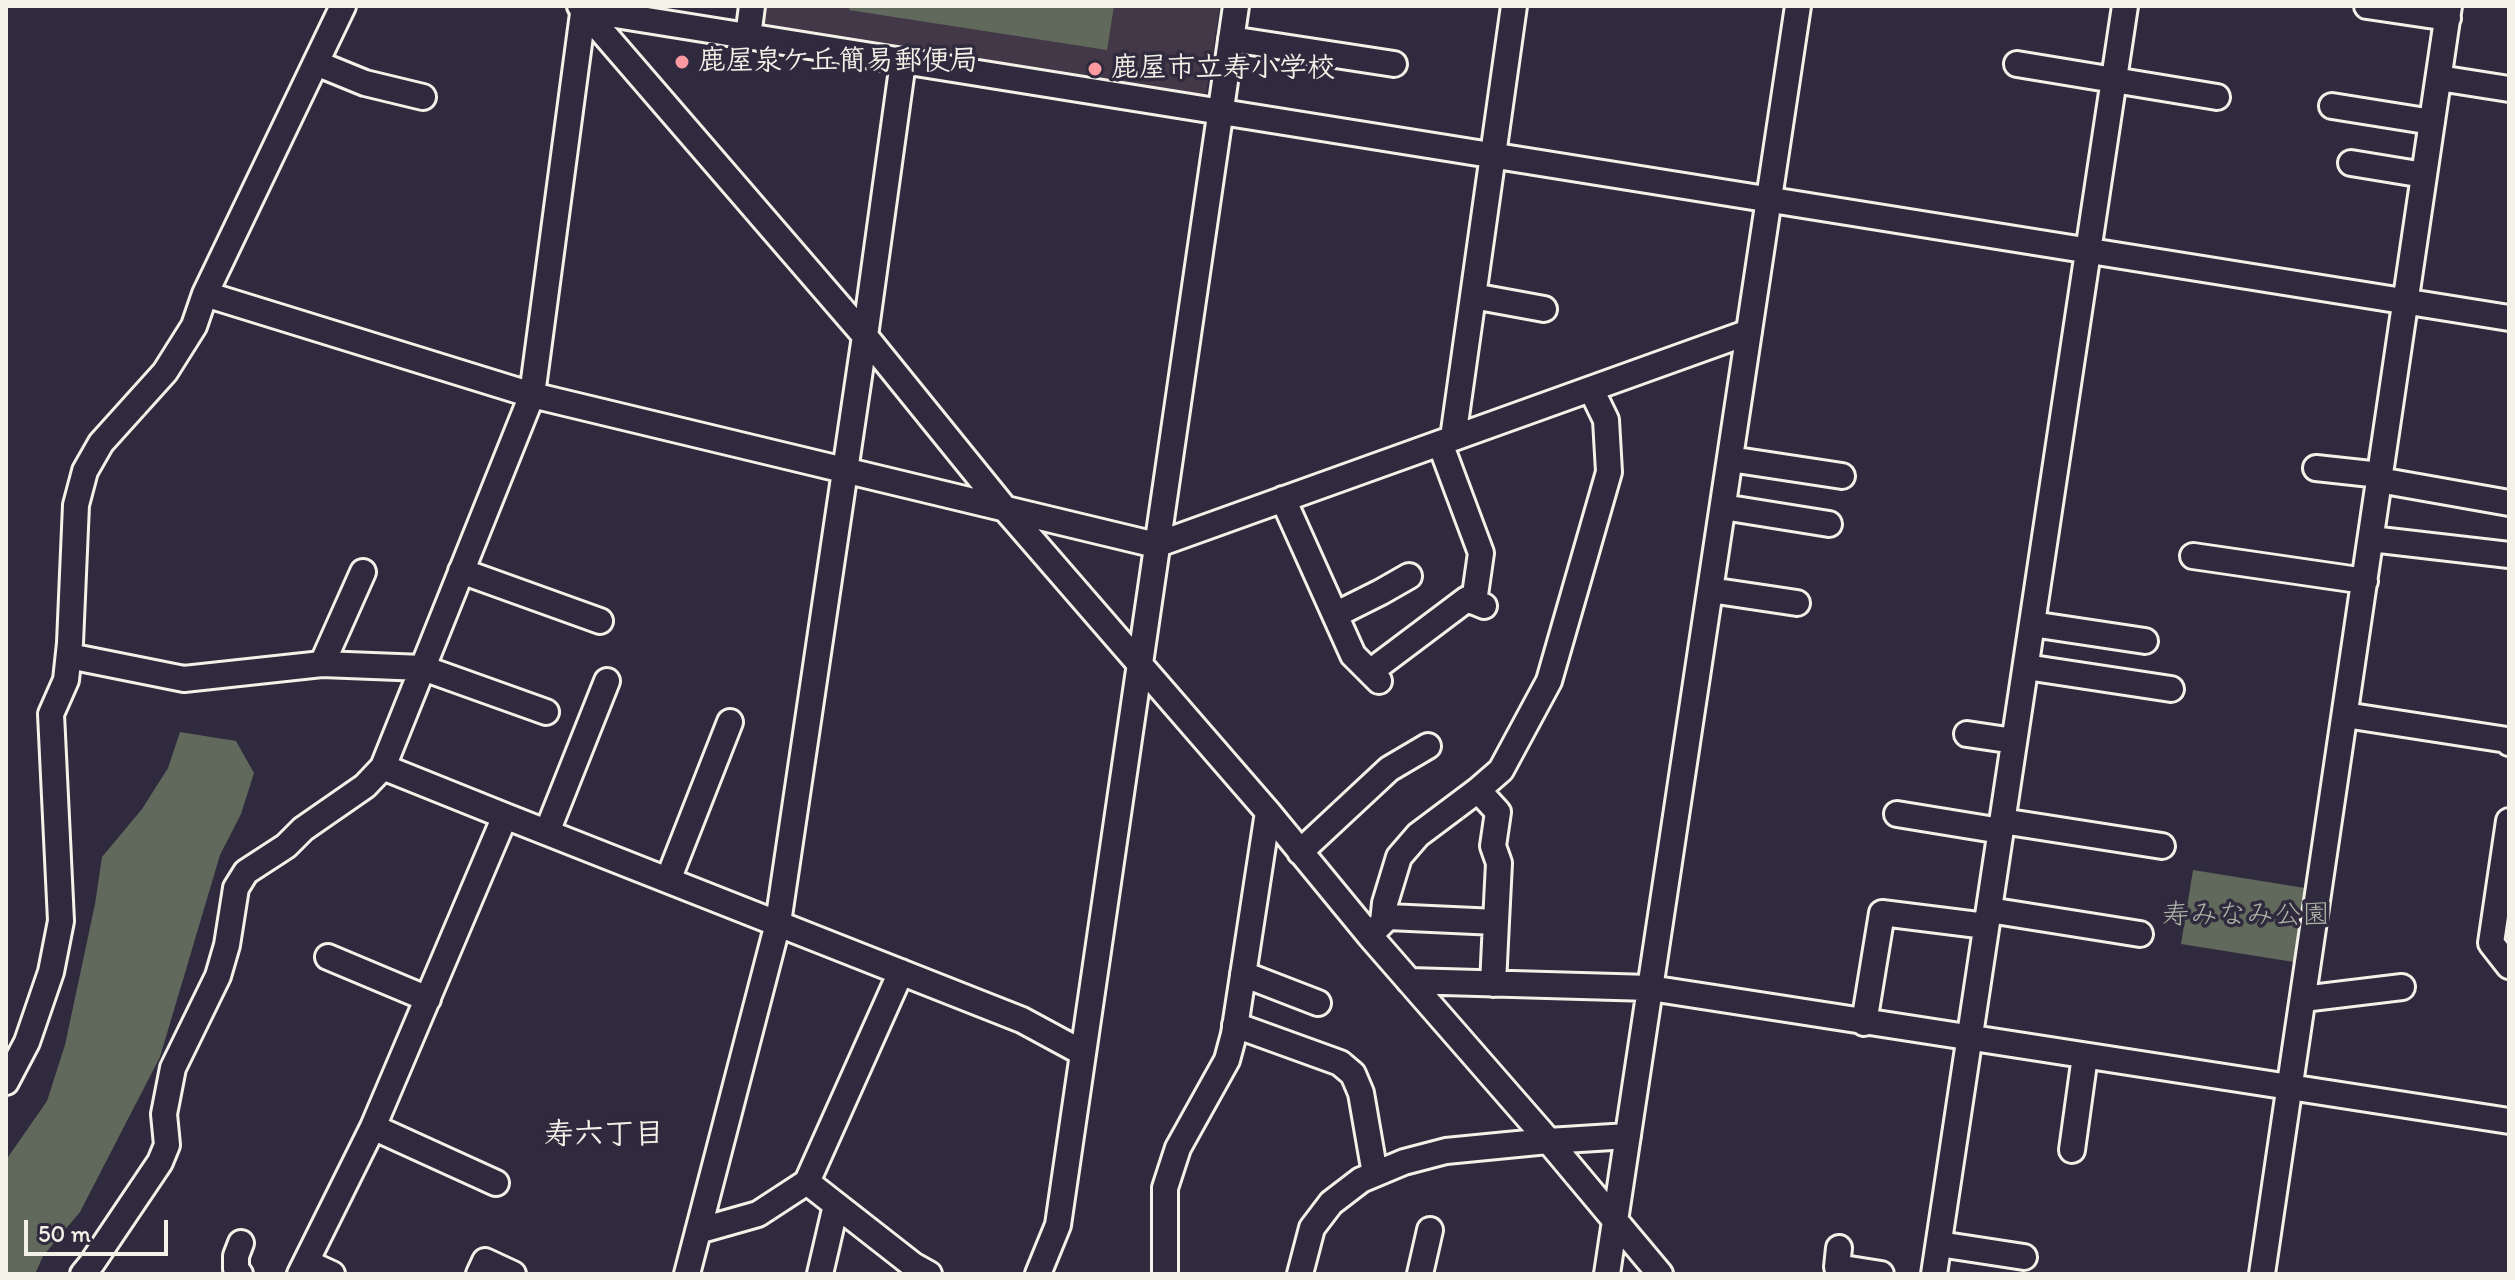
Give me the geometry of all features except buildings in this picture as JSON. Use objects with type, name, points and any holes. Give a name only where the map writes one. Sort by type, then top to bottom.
[{"type":"street","points":[[6,1082],[27,1042],[46,986],[61,921],[51,714],[66,680],[76,505],[85,471],[101,443],[165,372],[194,326],[205,294],[343,6]]},
{"type":"street","points":[[748,37],[752,6]]},
{"type":"street","points":[[1038,1274],[1058,1225],[1236,6]]},
{"type":"street","points":[[1283,499],[1353,655],[1374,676],[1467,599],[1479,604],[1481,553],[1446,440],[1473,296],[1514,6]]},
{"type":"street","points":[[1607,1274],[1798,6]]},
{"type":"street","points":[[1934,1274],[2125,6]]},
{"type":"street","points":[[2262,1274],[2448,12],[2367,6]]},
{"type":"street","points":[[583,7],[748,37],[2509,318]]},
{"type":"street","points":[[583,7],[865,336],[1006,510],[1300,852],[1376,929],[1409,981],[1660,1274]]},
{"type":"street","points":[[94,1270],[160,1162],[167,1145],[164,1114],[173,1068],[218,976],[227,945],[236,888],[246,872],[365,786],[383,767],[532,395],[583,7]]},
{"type":"street","points":[[1231,39],[1394,64]]},
{"type":"street","points":[[687,1274],[778,923],[903,62]]},
{"type":"street","points":[[316,63],[365,83],[423,97]]},
{"type":"street","points":[[2017,64],[2217,97]]},
{"type":"street","points":[[2439,78],[2509,89]]},
{"type":"street","points":[[2332,106],[2432,122]]},
{"type":"street","points":[[2351,163],[2424,175]]},
{"type":"street","points":[[205,294],[532,395],[1156,545],[1749,332]]},
{"type":"street","points":[[1473,296],[1544,309]]},
{"type":"street","points":[[1376,929],[1399,857],[1418,835],[1501,770],[1549,681],[1609,472],[1606,420],[1591,389]]},
{"type":"street","points":[[1730,459],[1842,476]]},
{"type":"street","points":[[2316,468],[2509,503]]},
{"type":"street","points":[[1723,507],[1829,524]]},
{"type":"street","points":[[2371,539],[2509,555]]},
{"type":"street","points":[[2193,556],[2365,581]]},
{"type":"street","points":[[461,571],[600,621]]},
{"type":"street","points":[[322,664],[363,572]]},
{"type":"street","points":[[1335,615],[1409,576]]},
{"type":"street","points":[[1710,590],[1797,603]]},
{"type":"street","points":[[2032,624],[2145,641]]},
{"type":"street","points":[[69,656],[184,679],[322,664],[423,668],[546,712]]},
{"type":"street","points":[[2026,667],[2171,689]]},
{"type":"street","points":[[547,832],[607,681]]},
{"type":"street","points":[[2345,715],[2507,740],[2509,743]]},
{"type":"street","points":[[668,880],[730,722]]},
{"type":"street","points":[[1967,734],[2014,741]]},
{"type":"street","points":[[1300,852],[1389,769],[1428,746]]},
{"type":"street","points":[[383,767],[1022,1020],[1083,1053]]},
{"type":"street","points":[[1478,790],[1498,812],[1493,846],[1499,863],[1493,984]]},
{"type":"street","points":[[1165,1274],[1165,1188],[1178,1148],[1227,1060],[1268,812]]},
{"type":"street","points":[[1897,814],[2162,846]]},
{"type":"street","points":[[332,1274],[303,1268],[373,1127],[505,816]]},
{"type":"street","points":[[2509,821],[2491,943],[2509,966]]},
{"type":"street","points":[[1864,1023],[1882,913],[1988,918],[2140,934]]},
{"type":"street","points":[[1376,929],[1388,917],[1496,922]]},
{"type":"street","points":[[328,957],[428,999]]},
{"type":"street","points":[[698,1231],[758,1214],[807,1182],[901,972]]},
{"type":"street","points":[[1243,974],[1318,1003]]},
{"type":"street","points":[[1409,981],[1650,988],[2509,1121]]},
{"type":"street","points":[[2303,999],[2402,987]]},
{"type":"street","points":[[1235,1025],[1340,1063],[1353,1074],[1361,1093],[1375,1174]]},
{"type":"street","points":[[2072,1150],[2085,1056]]},
{"type":"street","points":[[373,1127],[496,1183]]},
{"type":"street","points":[[1300,1274],[1312,1228],[1331,1203],[1361,1180],[1375,1174],[1404,1162],[1446,1151],[1628,1136]]},
{"type":"street","points":[[807,1182],[913,1265],[929,1274]]},
{"type":"street","points":[[820,1274],[836,1205]]},
{"type":"street","points":[[1420,1274],[1430,1230]]},
{"type":"street","points":[[240,1274],[236,1269],[236,1256],[241,1243]]},
{"type":"street","points":[[1939,1244],[2024,1257]]},
{"type":"street","points":[[1839,1248],[1837,1267],[1881,1274]]},
{"type":"street","points":[[479,1274],[485,1261],[513,1274]]},
{"type":"shaded area","name":"鹿屋市立寿小学校","points":[[759,6],[1220,6],[1204,105],[755,32]]},
{"type":"green space","points":[[850,6],[1114,6],[1107,50],[849,10]]},
{"type":"green space","points":[[180,732],[236,741],[254,773],[241,814],[220,855],[160,1057],[80,1212],[43,1256],[35,1274],[6,1274],[6,1160],[47,1101],[65,1045],[102,857],[142,809],[168,768]]},
{"type":"green space","name":"寿みなみ公園","points":[[2193,870],[2311,889],[2300,963],[2181,944]]},
{"type":"place","name":"鹿屋泉ケ丘簡易郵便局","points":[[682,62]]},
{"type":"place","name":"鹿屋市立寿小学校","points":[[1095,69]]},
{"type":"district","name":"寿六丁目","points":[[604,1135]]}]
